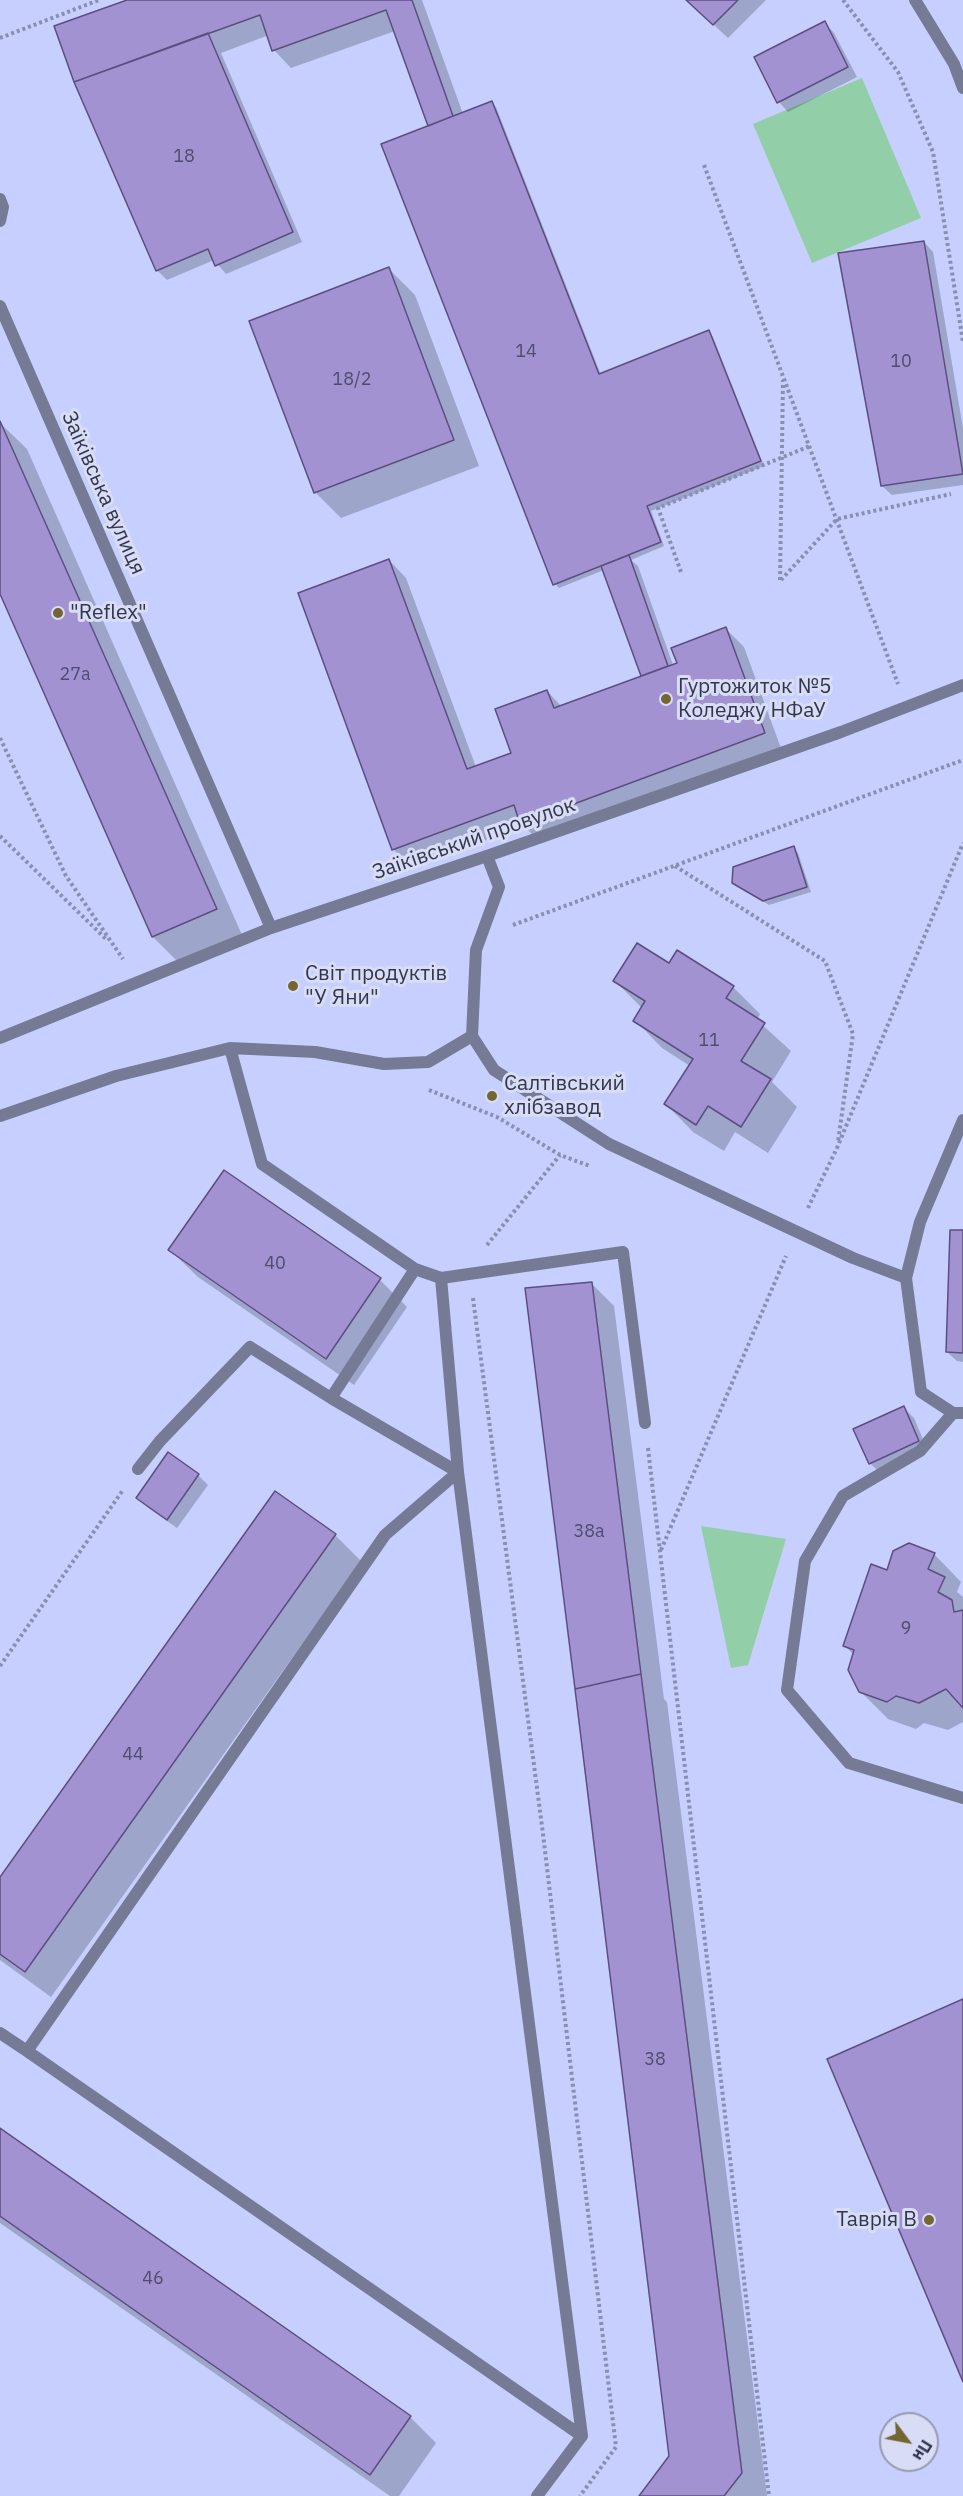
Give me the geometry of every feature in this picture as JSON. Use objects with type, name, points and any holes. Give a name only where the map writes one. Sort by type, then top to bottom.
[{"type":"street","points":[[915,0],[954,64],[963,88]]},
{"type":"street","points":[[0,199],[3,207],[0,221]]},
{"type":"street","name":"Заїківська вулиця","points":[[0,306],[271,928]]},
{"type":"street","name":"Заїківський провулок","points":[[0,1038],[271,928],[486,856],[841,732],[963,685]]},
{"type":"street","points":[[486,856],[500,887],[476,950],[472,1036],[494,1070],[609,1144],[797,1232],[906,1278]]},
{"type":"street","points":[[0,1116],[116,1076],[230,1048],[315,1052],[384,1064],[428,1062],[472,1036]]},
{"type":"street","points":[[230,1048],[261,1164],[415,1269],[441,1278],[623,1252],[645,1423]]},
{"type":"street","points":[[963,1120],[920,1222],[906,1278],[921,1392],[958,1413],[920,1451],[843,1496],[805,1562],[787,1690],[849,1763],[963,1798]]},
{"type":"street","points":[[331,1398],[415,1269]]},
{"type":"street","points":[[441,1278],[458,1472],[582,2436],[537,2496]]},
{"type":"street","points":[[138,1469],[160,1442],[250,1347],[331,1398],[458,1472]]},
{"type":"street","points":[[27,2051],[385,1535],[458,1472]]},
{"type":"street","points":[[0,2032],[582,2436]]},
{"type":"path","points":[[0,39],[99,0]]},
{"type":"path","points":[[843,0],[898,72],[933,152],[963,342]]},
{"type":"path","points":[[704,165],[898,685]]},
{"type":"path","points":[[783,378],[780,580],[837,519],[951,494]]},
{"type":"path","points":[[681,572],[658,507],[810,446]]},
{"type":"path","points":[[0,738],[66,876],[139,982]]},
{"type":"path","points":[[482,936],[963,760]]},
{"type":"path","points":[[0,836],[115,947]]},
{"type":"path","points":[[661,1551],[797,1232],[837,1148],[963,843]]},
{"type":"path","points":[[674,866],[825,961],[853,1034],[837,1148]]},
{"type":"path","points":[[425,1089],[497,1117],[560,1155],[593,1167]]},
{"type":"path","points":[[560,1155],[475,1260],[470,1274],[543,1834],[616,2446],[580,2496]]},
{"type":"path","points":[[645,1423],[769,2496]]},
{"type":"path","points":[[0,1666],[138,1469]]},
{"type":"green space","points":[[862,78],[921,218],[812,263],[753,124]]},
{"type":"green space","points":[[701,1526],[786,1539],[748,1665],[731,1668]]},
{"type":"building","points":[[127,0],[412,0],[453,116],[428,126],[386,10],[272,51],[260,15],[74,82],[54,26]]},
{"type":"building","points":[[686,0],[738,0],[713,25]]},
{"type":"building","points":[[825,21],[848,67],[777,103],[754,57]]},
{"type":"building","points":[[208,33],[293,232],[215,266],[208,249],[156,271],[74,82]]},
{"type":"building","points":[[492,101],[599,374],[709,330],[761,461],[647,506],[661,542],[553,585],[381,144]]},
{"type":"building","points":[[924,241],[963,474],[881,486],[838,253]]},
{"type":"building","points":[[389,267],[454,440],[314,493],[249,321]]},
{"type":"building","points":[[0,421],[217,909],[152,937],[0,594]]},
{"type":"building","points":[[629,555],[668,666],[641,676],[601,566]]},
{"type":"building","name":"Гуртожиток №5 Коледжу НФаУ","points":[[389,559],[467,769],[511,753],[495,709],[547,690],[554,708],[677,663],[671,648],[726,627],[765,733],[520,824],[514,805],[392,850],[298,593]]},
{"type":"building","points":[[794,846],[807,887],[763,901],[732,883],[733,867]]},
{"type":"building","points":[[637,943],[669,963],[677,950],[734,986],[726,998],[765,1023],[741,1061],[771,1079],[741,1127],[708,1106],[696,1125],[664,1104],[693,1059],[633,1021],[645,1001],[613,981]]},
{"type":"building","points":[[224,1170],[381,1278],[326,1359],[168,1250]]},
{"type":"building","points":[[950,1230],[963,1230],[963,1353],[946,1352]]},
{"type":"building","points":[[592,1282],[641,1674],[575,1689],[525,1288]]},
{"type":"building","points":[[904,1406],[919,1441],[869,1464],[853,1429]]},
{"type":"building","points":[[168,1452],[199,1474],[167,1520],[136,1498]]},
{"type":"building","points":[[275,1491],[336,1534],[25,1972],[0,1954],[0,1877]]},
{"type":"building","points":[[909,1543],[935,1553],[928,1569],[945,1577],[938,1592],[952,1600],[954,1612],[963,1610],[963,1708],[946,1689],[919,1703],[896,1696],[887,1702],[859,1692],[848,1670],[854,1650],[843,1646],[871,1564],[887,1570],[893,1551]]},
{"type":"building","points":[[641,1674],[742,2473],[724,2496],[639,2496],[669,2456],[575,1689]]},
{"type":"building","name":"Таврія В","points":[[963,1999],[963,2382],[827,2059]]},
{"type":"building","points":[[0,2128],[411,2416],[370,2475],[0,2216]]},
{"type":"place","name":"\"Reflex\"","points":[[58,613]]},
{"type":"place","name":"Гуртожиток №5 Коледжу НФаУ","points":[[666,699]]},
{"type":"place","name":"Світ продуктів \"У Яни\"","points":[[293,986]]},
{"type":"place","name":"Салтівський хлібзавод","points":[[492,1096]]},
{"type":"place","name":"Таврія В","points":[[929,2220]]}]
